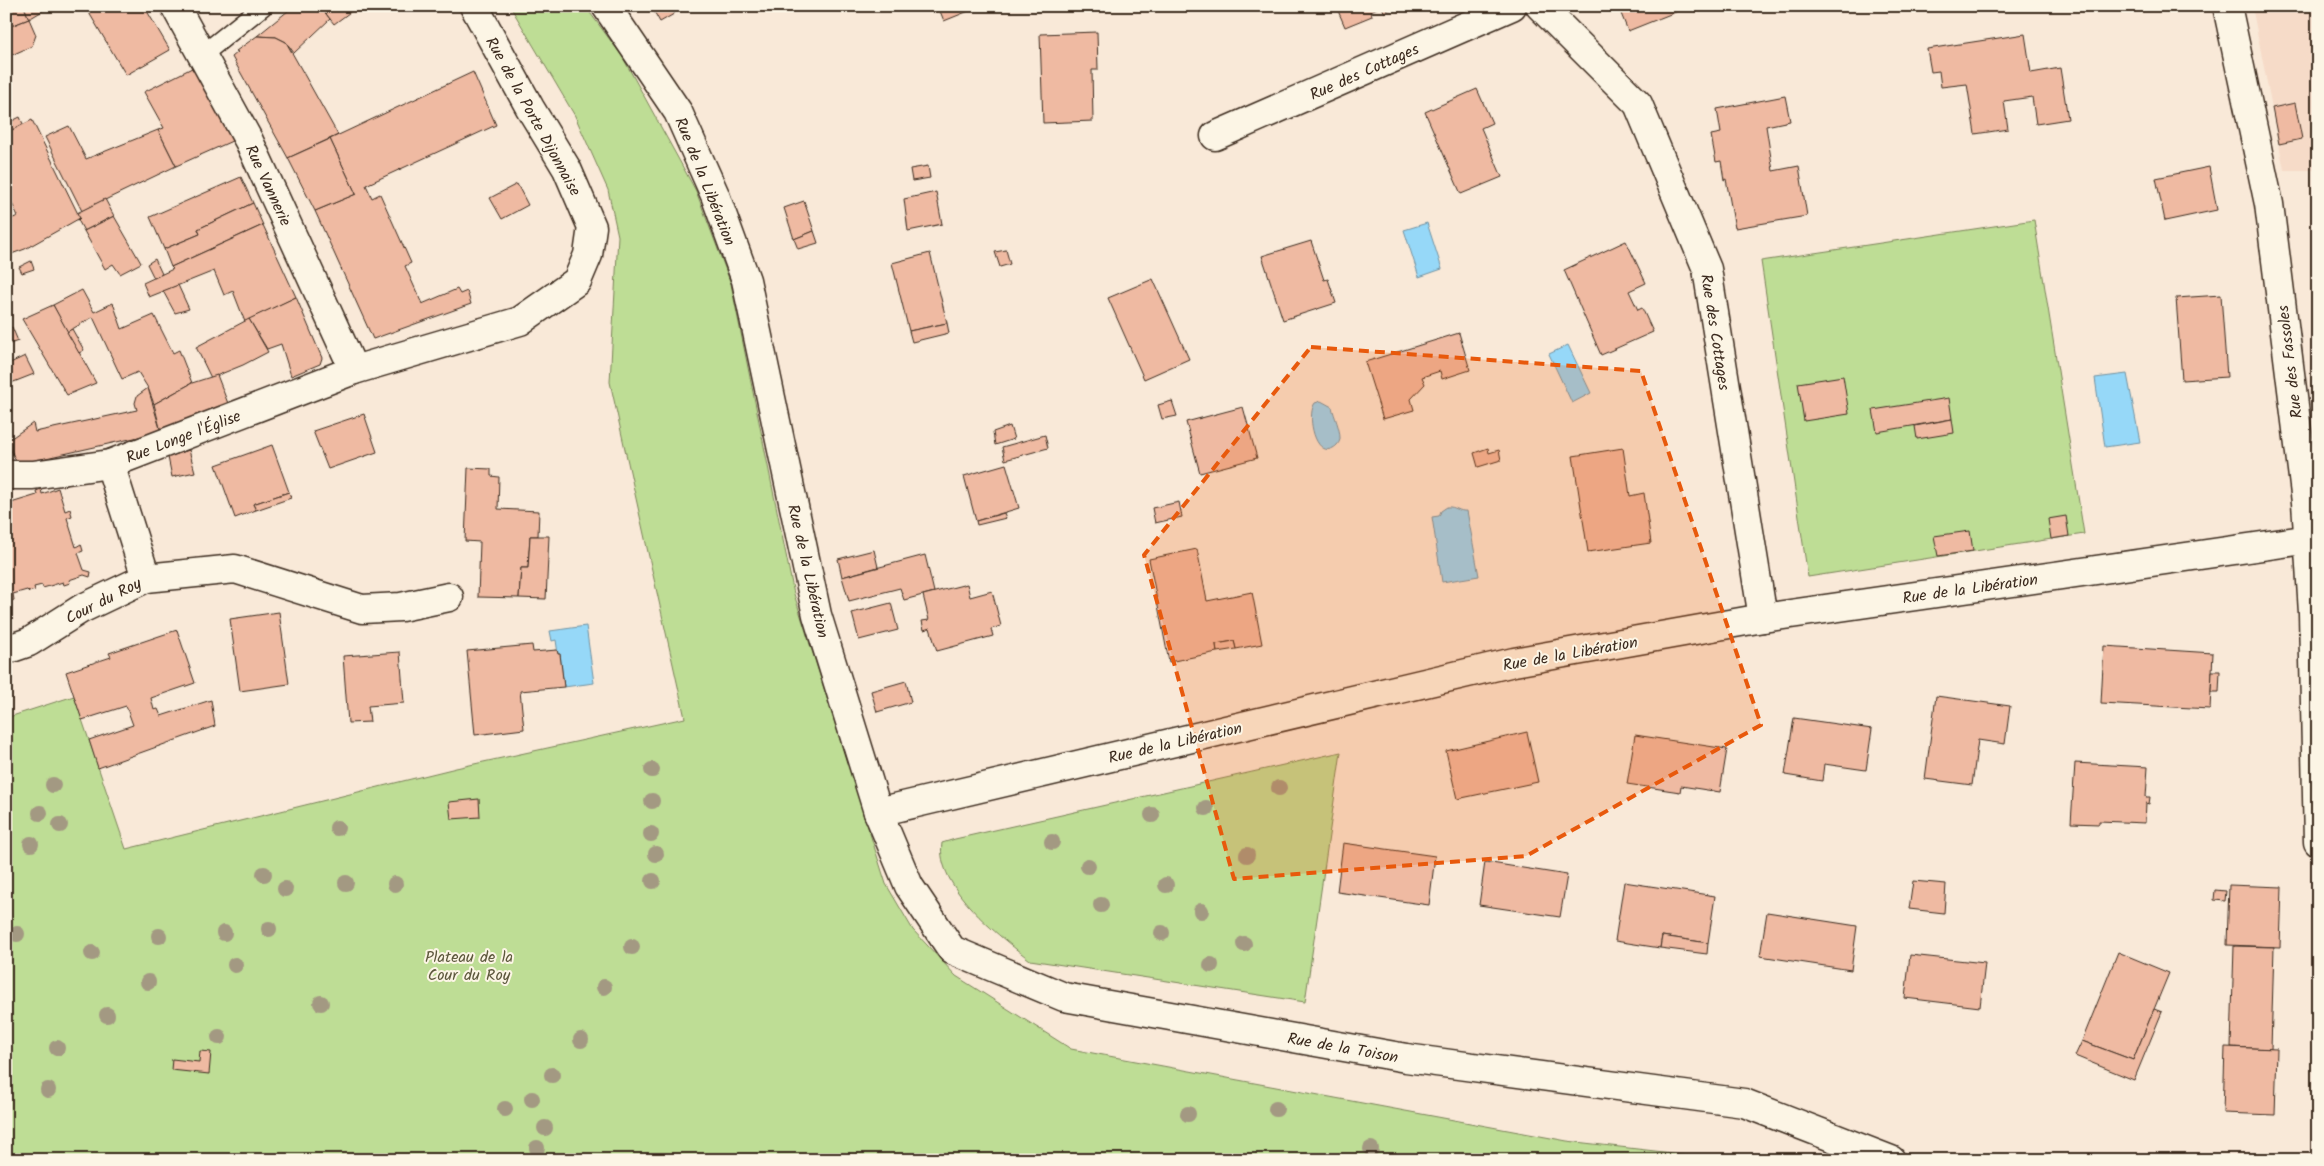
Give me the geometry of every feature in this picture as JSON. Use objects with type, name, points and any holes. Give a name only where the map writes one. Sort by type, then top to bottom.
[{"type":"street","name":"Rue Vannerie","points":[[174,6],[249,141],[354,370]]},
{"type":"street","name":"Rue de la Porte Dijonnaise","points":[[354,370],[520,321],[577,281],[588,255],[592,227],[568,169],[530,108],[474,6]]},
{"type":"street","name":"Rue de la Libération","points":[[606,6],[678,112],[715,195],[746,280],[817,615],[878,812],[1514,662],[1762,618],[2313,539]]},
{"type":"street","name":"Rue des Cottages","points":[[1216,136],[1512,6]]},
{"type":"street","name":"Rue des Cottages","points":[[1540,6],[1638,104],[1707,269],[1762,618]]},
{"type":"street","name":"Rue des Fassoles","points":[[2227,6],[2269,204],[2306,502],[2313,539],[2318,842]]},
{"type":"street","name":"Rue Longe l'Église","points":[[6,475],[34,475],[110,464],[354,370]]},
{"type":"street","name":"Cour du Roy","points":[[6,650],[29,642],[81,609],[146,578],[110,464]]},
{"type":"street","points":[[146,578],[235,569],[362,609],[401,607],[449,597]]},
{"type":"street","name":"Rue de la Toison","points":[[878,812],[909,886],[952,950],[1064,997],[1406,1058],[1744,1103],[1890,1160]]},
{"type":"lane","points":[[202,56],[263,6]]},
{"type":"highlighted area","points":[[1311,347],[1641,371],[1761,725],[1526,856],[1234,879],[1144,555]]},
{"type":"shaded area","points":[[2252,6],[2318,6],[2318,170],[2284,170]]},
{"type":"green space","name":"Plateau de la Cour du Roy","points":[[510,6],[585,6],[622,56],[696,191],[731,284],[794,594],[886,884],[913,930],[956,976],[1071,1049],[1567,1141],[1734,1160],[6,1160],[6,718],[74,696],[126,849],[456,768],[685,718],[610,382],[618,236],[608,190],[575,116]]},
{"type":"green space","points":[[2034,220],[2084,534],[1808,577],[1761,261]]},
{"type":"green space","points":[[1341,752],[1305,1002],[1030,960],[1002,938],[972,909],[948,876],[942,860],[942,843],[955,839]]},
{"type":"water","points":[[1427,223],[1442,269],[1419,277],[1404,230]]},
{"type":"water","points":[[1568,345],[1591,393],[1572,403],[1549,354]]},
{"type":"water","points":[[2127,374],[2140,442],[2105,447],[2095,378]]},
{"type":"water","points":[[1321,401],[1332,407],[1338,426],[1340,439],[1333,448],[1321,447],[1314,434],[1311,416],[1312,409],[1315,403]]},
{"type":"water","points":[[1447,507],[1467,511],[1479,576],[1442,582],[1432,517],[1439,516],[1441,511]]},
{"type":"water","points":[[586,626],[594,683],[564,687],[560,654],[558,654],[556,640],[552,641],[550,631]]},
{"type":"building","points":[[6,6],[24,6],[29,19],[6,28]]},
{"type":"building","points":[[24,6],[51,6],[29,19]]},
{"type":"building","points":[[85,6],[144,6],[170,50],[126,75]]},
{"type":"building","points":[[294,6],[320,6],[330,19],[294,53],[286,42],[276,37],[257,36]]},
{"type":"building","points":[[320,6],[357,6],[357,7],[334,24]]},
{"type":"building","points":[[651,6],[677,6],[674,14],[660,22]]},
{"type":"building","points":[[938,6],[981,6],[944,21]]},
{"type":"building","points":[[1336,6],[1381,6],[1371,11],[1372,16],[1345,27]]},
{"type":"building","points":[[1382,6],[1397,6],[1384,12]]},
{"type":"building","points":[[1618,6],[1687,6],[1688,7],[1628,31]]},
{"type":"building","points":[[29,19],[36,35],[32,46],[14,54],[6,51],[6,28]]},
{"type":"building","points":[[1097,32],[1098,70],[1092,70],[1093,121],[1043,123],[1040,34]]},
{"type":"building","points":[[2025,34],[2031,73],[2060,68],[2068,119],[2036,124],[2032,97],[2004,101],[2008,129],[1975,134],[1967,84],[1941,87],[1939,71],[1931,72],[1927,49]]},
{"type":"building","points":[[257,36],[276,37],[286,42],[338,135],[288,158],[232,57],[238,52],[236,51]]},
{"type":"building","points":[[192,68],[215,103],[232,141],[176,166],[158,130],[164,128],[144,92]]},
{"type":"building","points":[[473,72],[496,125],[366,185],[372,198],[380,194],[411,263],[405,266],[422,304],[457,289],[460,294],[467,291],[471,304],[373,339],[315,211],[356,194],[330,139]]},
{"type":"building","points":[[1477,89],[1492,123],[1481,128],[1502,177],[1461,194],[1425,112]]},
{"type":"building","points":[[1785,96],[1790,121],[1766,126],[1773,171],[1799,166],[1807,216],[1735,228],[1726,179],[1724,180],[1721,161],[1716,162],[1711,135],[1721,133],[1717,109]]},
{"type":"building","points":[[2295,103],[2302,139],[2279,144],[2272,108]]},
{"type":"building","points":[[20,117],[23,124],[6,133],[6,124]]},
{"type":"building","points":[[32,120],[80,218],[25,249],[6,256],[6,221],[18,216],[6,191],[6,133]]},
{"type":"building","points":[[69,126],[86,159],[158,130],[176,166],[82,211],[45,137]]},
{"type":"building","points":[[330,139],[356,194],[315,211],[288,158]]},
{"type":"building","points":[[928,166],[930,178],[912,181],[910,169]]},
{"type":"building","points":[[2209,167],[2217,210],[2165,221],[2156,178]]},
{"type":"building","points":[[241,177],[253,203],[198,229],[200,234],[164,249],[150,217]]},
{"type":"building","points":[[517,184],[528,205],[502,219],[490,198]]},
{"type":"building","points":[[936,192],[942,224],[908,231],[904,199]]},
{"type":"building","points":[[105,199],[114,216],[84,231],[78,220],[80,218],[77,213]]},
{"type":"building","points":[[804,201],[814,231],[794,239],[784,208]]},
{"type":"building","points":[[253,203],[263,225],[171,267],[164,249],[200,234],[198,229]]},
{"type":"building","points":[[114,216],[141,263],[120,274],[113,264],[105,269],[84,231]]},
{"type":"building","points":[[263,225],[296,297],[245,322],[233,291],[224,295],[214,271],[149,297],[143,283],[173,269],[171,267]]},
{"type":"building","points":[[814,231],[818,243],[798,249],[794,239]]},
{"type":"building","points":[[1311,241],[1324,280],[1328,279],[1336,303],[1283,320],[1262,256]]},
{"type":"building","points":[[1626,241],[1646,283],[1629,291],[1638,310],[1642,308],[1653,332],[1601,355],[1564,270]]},
{"type":"building","points":[[1006,250],[1010,264],[1000,267],[995,252]]},
{"type":"building","points":[[930,253],[947,323],[909,331],[892,263]]},
{"type":"building","points":[[155,259],[162,274],[154,278],[147,264]]},
{"type":"building","points":[[31,261],[34,269],[22,273],[19,267]]},
{"type":"building","points":[[1153,279],[1189,359],[1144,379],[1108,298]]},
{"type":"building","points":[[178,285],[189,309],[175,313],[163,291]]},
{"type":"building","points":[[82,290],[94,312],[113,303],[122,329],[154,315],[173,353],[179,350],[192,383],[154,404],[148,388],[138,372],[122,379],[93,317],[67,332],[53,305]]},
{"type":"building","points":[[2221,295],[2227,377],[2182,380],[2176,298]]},
{"type":"building","points":[[296,297],[322,358],[320,364],[291,376],[281,344],[267,349],[249,319]]},
{"type":"building","points":[[53,305],[96,383],[67,395],[22,319]]},
{"type":"building","points":[[249,319],[268,352],[211,378],[196,347]]},
{"type":"building","points":[[947,323],[949,333],[912,342],[909,331]]},
{"type":"building","points":[[12,327],[18,341],[7,345],[6,330]]},
{"type":"building","points":[[72,329],[84,350],[79,353],[67,332]]},
{"type":"building","points":[[1459,333],[1470,370],[1442,379],[1440,371],[1422,377],[1425,384],[1411,399],[1414,410],[1383,419],[1365,362]]},
{"type":"building","points":[[25,356],[34,374],[6,385],[6,365]]},
{"type":"building","points":[[217,375],[229,406],[161,432],[154,404],[192,383]]},
{"type":"building","points":[[1843,376],[1849,414],[1804,421],[1798,383]]},
{"type":"building","points":[[148,388],[161,432],[24,463],[18,462],[14,457],[7,441],[33,423],[35,432],[137,410],[135,403],[137,396]]},
{"type":"building","points":[[1949,398],[1952,419],[1877,432],[1873,410]]},
{"type":"building","points":[[1172,401],[1177,416],[1162,419],[1158,405]]},
{"type":"building","points":[[1243,407],[1257,458],[1200,473],[1186,422]]},
{"type":"building","points":[[364,414],[377,452],[328,469],[313,431]]},
{"type":"building","points":[[1952,419],[1954,433],[1917,439],[1915,426]]},
{"type":"building","points":[[1010,426],[1014,439],[995,445],[993,432]]},
{"type":"building","points":[[1045,435],[1048,448],[1005,460],[1002,447]]},
{"type":"building","points":[[272,445],[289,492],[253,504],[256,510],[235,518],[216,465]]},
{"type":"building","points":[[1488,448],[1489,453],[1499,450],[1501,460],[1478,467],[1474,453]]},
{"type":"building","points":[[1623,448],[1630,496],[1644,493],[1651,543],[1588,552],[1573,456]]},
{"type":"building","points":[[189,450],[195,472],[172,477],[168,457]]},
{"type":"building","points":[[1006,464],[1019,508],[976,521],[964,476]]},
{"type":"building","points":[[468,468],[491,469],[491,476],[499,477],[498,509],[539,511],[538,536],[530,536],[528,568],[521,568],[519,598],[478,597],[480,542],[465,541]]},
{"type":"building","points":[[58,488],[65,511],[70,509],[72,516],[67,518],[76,547],[81,544],[83,551],[78,553],[84,570],[91,572],[90,577],[84,575],[69,580],[70,583],[64,585],[63,582],[43,588],[42,585],[34,587],[35,590],[13,594],[14,600],[9,602],[6,596],[6,508],[12,506],[11,503],[37,495],[36,491],[41,489],[42,494]]},
{"type":"building","points":[[289,492],[291,498],[256,510],[253,504]]},
{"type":"building","points":[[1179,502],[1182,517],[1155,523],[1152,508]]},
{"type":"building","points":[[1004,513],[1006,518],[977,525],[976,521]]},
{"type":"building","points":[[2066,516],[2069,536],[2051,539],[2048,519]]},
{"type":"building","points":[[1970,531],[1973,551],[1938,556],[1934,536]]},
{"type":"building","points":[[530,536],[549,536],[546,599],[519,598],[521,568],[528,568]]},
{"type":"building","points":[[1197,549],[1207,601],[1252,592],[1262,644],[1236,649],[1234,641],[1216,644],[1217,652],[1169,662],[1149,559]]},
{"type":"building","points":[[874,550],[878,567],[842,577],[838,559]]},
{"type":"building","points":[[925,555],[934,592],[904,600],[900,588],[849,601],[842,577]]},
{"type":"building","points":[[967,584],[970,597],[992,591],[1001,626],[991,629],[993,636],[937,651],[930,628],[924,630],[922,621],[929,620],[923,595]]},
{"type":"building","points":[[891,603],[898,630],[859,640],[852,613]]},
{"type":"building","points":[[279,612],[289,684],[240,691],[230,619]]},
{"type":"building","points":[[177,630],[195,683],[151,698],[154,710],[158,709],[161,716],[211,700],[215,726],[98,768],[89,740],[133,725],[126,706],[82,720],[66,672],[111,657],[109,653]]},
{"type":"building","points":[[1234,641],[1236,649],[1217,652],[1216,644]]},
{"type":"building","points":[[532,645],[533,652],[557,650],[558,654],[560,654],[564,687],[520,691],[524,729],[475,735],[467,651]]},
{"type":"building","points":[[2104,646],[2213,653],[2210,709],[2101,703]]},
{"type":"building","points":[[400,652],[404,703],[368,706],[370,722],[348,723],[343,656]]},
{"type":"building","points":[[2212,671],[2220,671],[2219,692],[2211,692]]},
{"type":"building","points":[[906,681],[911,702],[877,712],[871,691]]},
{"type":"building","points":[[1936,696],[2010,706],[2005,744],[1978,740],[1972,785],[1925,779]]},
{"type":"building","points":[[1794,718],[1872,729],[1866,770],[1824,764],[1822,781],[1785,775]]},
{"type":"building","points":[[1527,732],[1538,782],[1457,799],[1446,751]]},
{"type":"building","points":[[1635,735],[1727,749],[1720,792],[1681,786],[1680,792],[1627,784]]},
{"type":"building","points":[[2075,763],[2148,767],[2146,797],[2150,797],[2149,804],[2146,803],[2145,823],[2099,821],[2099,824],[2071,823]]},
{"type":"building","points":[[479,799],[480,817],[451,819],[449,802]]},
{"type":"building","points":[[1343,843],[1435,856],[1429,905],[1337,892]]},
{"type":"building","points":[[1485,862],[1567,875],[1560,917],[1479,905]]},
{"type":"building","points":[[1913,881],[1946,884],[1944,913],[1909,909]]},
{"type":"building","points":[[1624,882],[1715,896],[1708,943],[1662,936],[1660,948],[1615,941]]},
{"type":"building","points":[[2229,885],[2282,887],[2280,947],[2227,945]]},
{"type":"building","points":[[2215,890],[2226,891],[2225,901],[2214,900]]},
{"type":"building","points":[[1767,912],[1857,926],[1851,970],[1760,956]]},
{"type":"building","points":[[1662,936],[1708,943],[1707,954],[1660,948]]},
{"type":"building","points":[[2234,946],[2274,947],[2271,1049],[2231,1047]]},
{"type":"building","points":[[2118,952],[2169,973],[2133,1060],[2082,1041]]},
{"type":"building","points":[[1910,955],[1985,963],[1980,1007],[1905,998]]},
{"type":"building","points":[[2154,1009],[2162,1012],[2134,1080],[2075,1056],[2082,1041],[2133,1060]]},
{"type":"building","points":[[2225,1047],[2277,1049],[2275,1115],[2223,1113]]},
{"type":"building","points":[[200,1051],[211,1052],[209,1074],[171,1070],[172,1059],[199,1062]]}]
